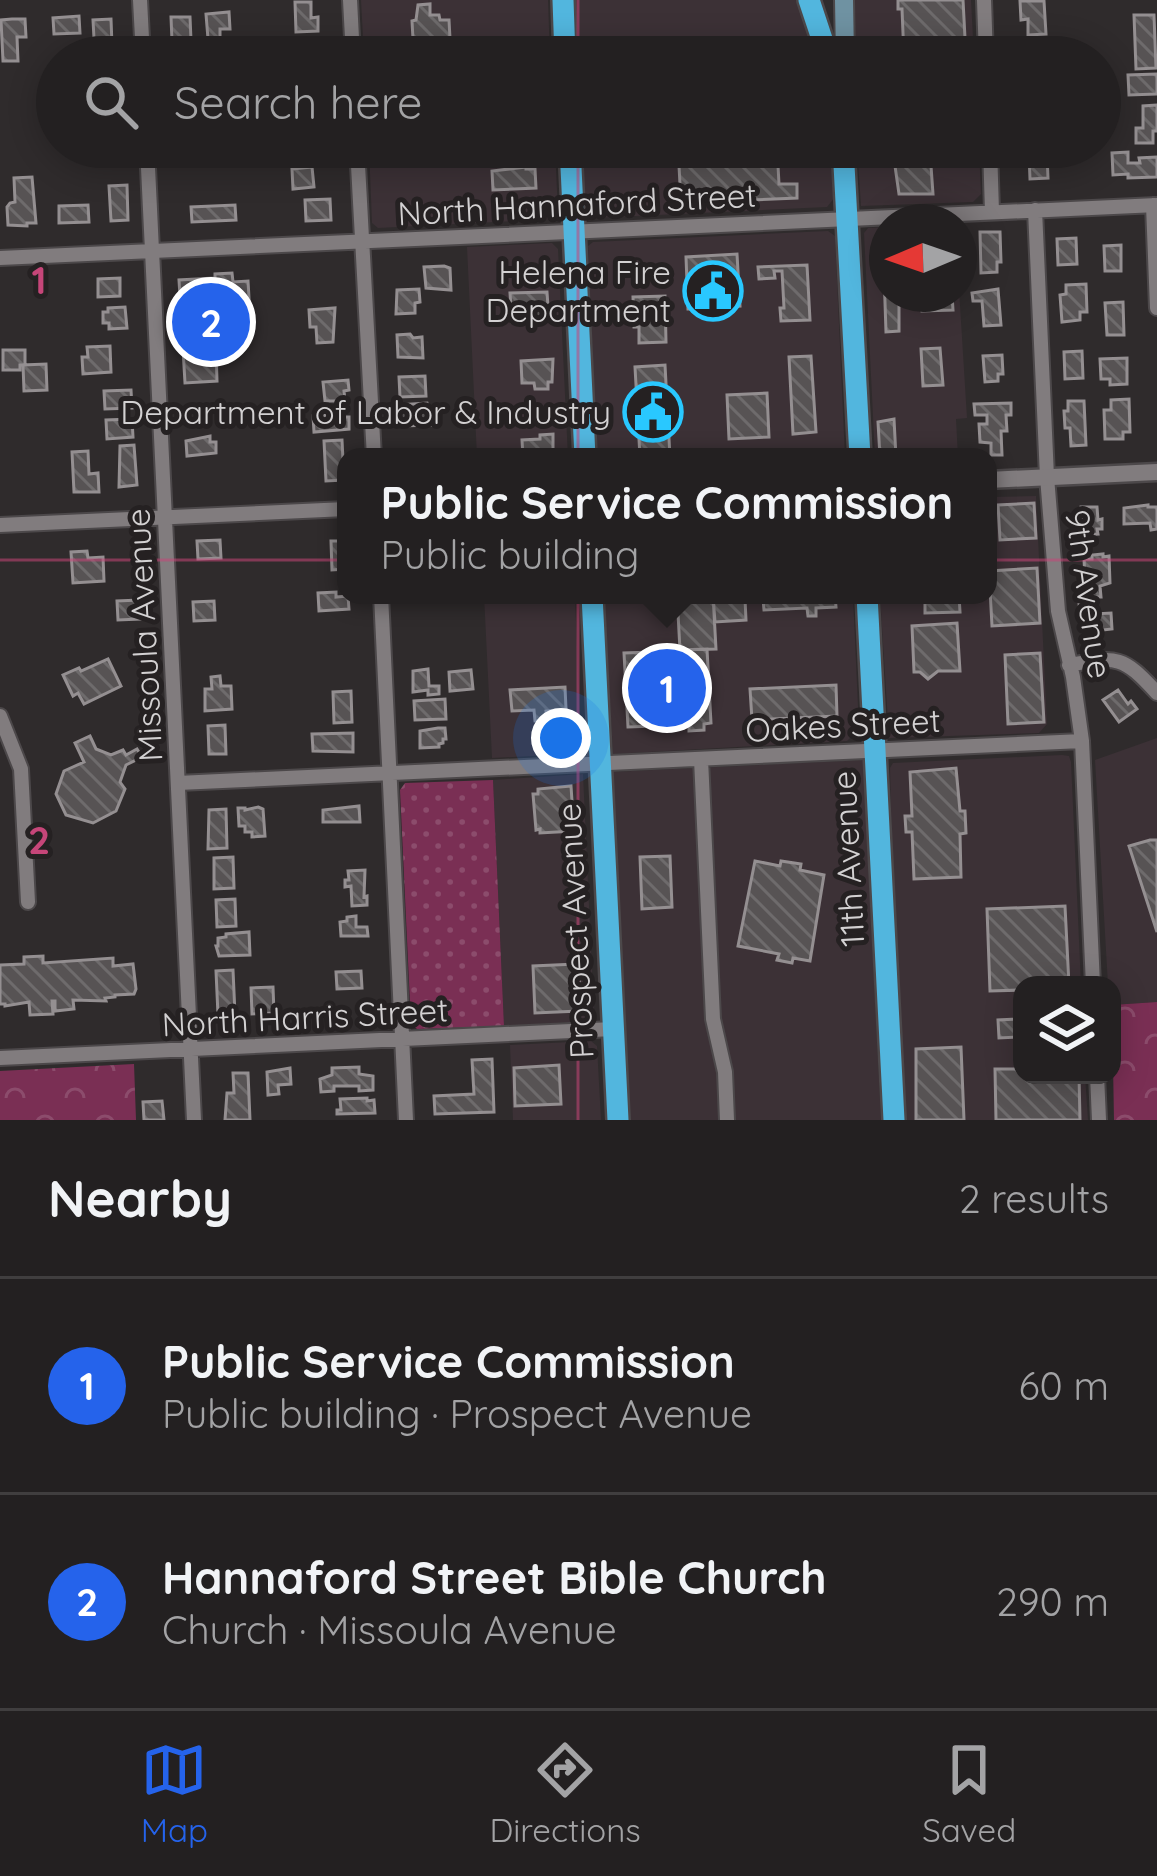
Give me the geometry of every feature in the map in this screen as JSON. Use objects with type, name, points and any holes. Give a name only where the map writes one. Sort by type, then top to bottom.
[{"type":"highway","points":[[562,0],[564,36]]},
{"type":"highway","points":[[809,0],[821,36]]},
{"type":"highway","points":[[571,168],[585,448]]},
{"type":"highway","points":[[845,168],[860,448]]},
{"type":"highway","name":"Prospect Avenue","points":[[592,604],[618,1120]]},
{"type":"highway","name":"11th Avenue","points":[[867,604],[894,1120]]},
{"type":"main road","points":[[844,0],[845,36]]},
{"type":"street","points":[[140,0],[142,36]]},
{"type":"street","points":[[350,0],[352,36]]},
{"type":"street","points":[[984,0],[985,36]]},
{"type":"street","name":"Missoula Avenue","points":[[148,168],[194,1120]]},
{"type":"street","points":[[358,168],[373,448]]},
{"type":"street","points":[[991,168],[992,212]]},
{"type":"street","points":[[1155,205],[1157,308]]},
{"type":"street","name":"North Hannaford Street","points":[[0,258],[1155,205]]},
{"type":"street","name":"9th Avenue","points":[[1035,210],[1047,477],[1058,611],[1082,741],[1093,976]]},
{"type":"street","points":[[997,480],[1157,472]]},
{"type":"street","points":[[0,525],[337,508]]},
{"type":"street","points":[[381,604],[406,1120]]},
{"type":"street","points":[[1070,664],[1105,658],[1124,662],[1157,692]]},
{"type":"street","points":[[0,716],[21,769],[28,902]]},
{"type":"street","name":"Oakes Street","points":[[178,783],[1082,741]]},
{"type":"street","points":[[701,759],[713,1019],[725,1072],[727,1120]]},
{"type":"street","name":"North Harris Street","points":[[0,1058],[613,1029]]},
{"type":"street","points":[[1097,1084],[1099,1120]]},
{"type":"shaded area","points":[[361,0],[548,0],[549,36],[363,36]]},
{"type":"shaded area","points":[[575,0],[797,0],[808,36],[576,36]]},
{"type":"shaded area","points":[[851,0],[971,0],[973,36],[852,36]]},
{"type":"shaded area","points":[[370,168],[556,168],[558,213],[552,219],[378,228],[372,223]]},
{"type":"shaded area","points":[[583,168],[832,168],[835,197],[827,207],[585,215]]},
{"type":"shaded area","points":[[858,168],[980,168],[981,194],[973,202],[861,206]]},
{"type":"shaded area","points":[[869,228],[869,312],[960,312],[967,418],[956,419],[958,448],[875,448],[864,233]]},
{"type":"shaded area","points":[[828,231],[835,236],[845,448],[597,448],[588,246],[593,242]]},
{"type":"shaded area","points":[[552,243],[558,249],[568,448],[477,448],[467,247]]},
{"type":"shaded area","points":[[1036,496],[1047,724],[1039,733],[889,738],[881,604],[997,604],[997,497]]},
{"type":"shaded area","points":[[484,604],[575,604],[581,750],[492,758]]},
{"type":"shaded area","points":[[605,604],[853,604],[859,729],[847,741],[613,754]]},
{"type":"shaded area","points":[[1157,738],[1157,1002],[1121,1004],[1121,976],[1107,976],[1095,760]]},
{"type":"shaded area","points":[[1069,756],[1081,976],[1013,976],[1013,1084],[1086,1084],[1088,1120],[906,1120],[893,891],[893,763]]},
{"type":"shaded area","points":[[863,760],[881,1120],[628,1120],[611,772]]},
{"type":"shaded area","points":[[583,774],[594,1016],[589,1021],[504,1026],[493,780]]},
{"type":"shaded area","points":[[591,1041],[597,1046],[601,1120],[513,1120],[510,1045]]},
{"type":"green space","points":[[493,780],[504,1026],[417,1029],[411,1024],[400,790],[405,783]]},
{"type":"green space","points":[[1157,1002],[1157,1120],[1114,1120],[1113,1084],[1121,1084],[1121,1004]]},
{"type":"green space","points":[[134,1064],[136,1120],[0,1120],[0,1071]]},
{"type":"building","points":[[898,0],[963,0],[965,36],[903,36],[902,9],[898,9]]},
{"type":"building","points":[[1020,1],[1044,1],[1046,34],[1028,35],[1028,19],[1021,20]]},
{"type":"building","points":[[295,2],[311,2],[311,18],[318,17],[318,31],[296,32]]},
{"type":"building","points":[[430,4],[430,15],[449,20],[450,36],[413,36],[418,5]]},
{"type":"building","points":[[229,12],[230,29],[220,29],[220,36],[208,36],[206,14]]},
{"type":"building","points":[[1134,15],[1154,15],[1156,68],[1136,69]]},
{"type":"building","points":[[79,16],[80,33],[54,34],[53,18]]},
{"type":"building","points":[[171,17],[190,17],[191,36],[172,36]]},
{"type":"building","points":[[25,19],[26,37],[17,37],[18,61],[3,61],[1,20]]},
{"type":"building","points":[[111,19],[112,36],[94,36],[93,20]]},
{"type":"building","points":[[1157,74],[1157,94],[1129,95],[1128,75]]},
{"type":"building","points":[[1157,105],[1153,143],[1136,143],[1136,128],[1143,128],[1143,106]]},
{"type":"building","points":[[1121,152],[1128,152],[1128,163],[1157,157],[1157,177],[1113,175],[1113,168],[1121,168]]},
{"type":"building","points":[[312,168],[314,187],[293,189],[292,169]]},
{"type":"building","points":[[679,168],[778,168],[779,184],[797,184],[797,198],[681,203]]},
{"type":"building","points":[[895,168],[931,168],[933,194],[899,194]]},
{"type":"building","points":[[1030,168],[1048,168],[1048,178],[1030,179]]},
{"type":"building","points":[[535,169],[536,188],[493,190],[492,171]]},
{"type":"building","points":[[32,177],[36,223],[8,225],[7,207],[15,202],[14,178]]},
{"type":"building","points":[[127,185],[128,220],[111,221],[109,186]]},
{"type":"building","points":[[330,199],[331,220],[306,221],[305,200]]},
{"type":"building","points":[[88,205],[89,222],[59,223],[59,206]]},
{"type":"building","points":[[235,205],[236,220],[192,222],[191,207]]},
{"type":"building","points":[[980,232],[1000,232],[997,272],[981,273]]},
{"type":"building","points":[[1076,238],[1077,264],[1058,265],[1057,239]]},
{"type":"building","points":[[1121,245],[1121,271],[1105,271],[1104,246]]},
{"type":"building","name":"Helena Fire Department","points":[[737,254],[740,306],[688,309],[686,257]]},
{"type":"building","points":[[807,265],[810,320],[781,321],[782,271],[774,271],[775,278],[759,279],[758,267]]},
{"type":"building","points":[[424,267],[450,268],[451,290],[426,288]]},
{"type":"building","points":[[232,273],[233,282],[248,281],[251,330],[230,331],[231,347],[216,348],[217,381],[185,383],[179,280]]},
{"type":"building","points":[[120,278],[120,296],[98,297],[98,279]]},
{"type":"building","points":[[1086,284],[1087,312],[1080,312],[1080,320],[1062,322],[1060,295],[1066,294],[1066,285]]},
{"type":"building","points":[[419,289],[415,313],[396,314],[397,290]]},
{"type":"building","points":[[998,289],[1001,325],[984,326],[977,292]]},
{"type":"building","points":[[547,292],[549,321],[512,322],[510,293]]},
{"type":"building","points":[[665,296],[666,342],[639,343],[633,297]]},
{"type":"building","points":[[1123,302],[1124,335],[1107,335],[1105,303]]},
{"type":"building","points":[[125,307],[127,328],[109,329],[109,323],[103,323],[108,308]]},
{"type":"building","points":[[335,308],[333,342],[317,343],[309,310]]},
{"type":"building","points":[[885,312],[899,312],[899,331],[886,332]]},
{"type":"building","points":[[397,335],[422,337],[423,358],[398,357]]},
{"type":"building","points":[[110,346],[111,372],[83,374],[87,347]]},
{"type":"building","points":[[940,348],[943,385],[923,386],[921,349]]},
{"type":"building","points":[[3,350],[25,350],[25,365],[20,370],[3,370]]},
{"type":"building","points":[[1082,351],[1083,378],[1065,379],[1064,352]]},
{"type":"building","points":[[1002,355],[1003,374],[998,374],[998,381],[985,382],[983,356]]},
{"type":"building","points":[[811,356],[816,432],[793,434],[789,357]]},
{"type":"building","points":[[1127,358],[1127,384],[1110,385],[1110,379],[1101,379],[1100,359]]},
{"type":"building","points":[[553,359],[548,389],[522,383],[521,361]]},
{"type":"building","points":[[46,364],[47,390],[24,391],[23,365]]},
{"type":"building","name":"Department of Labor & Industry","points":[[665,365],[670,448],[640,448],[635,367]]},
{"type":"building","points":[[425,376],[426,396],[400,397],[399,377]]},
{"type":"building","points":[[348,380],[345,401],[325,401],[323,382]]},
{"type":"building","points":[[131,390],[132,408],[105,409],[104,391]]},
{"type":"building","points":[[767,393],[769,437],[729,439],[727,395]]},
{"type":"building","points":[[1129,399],[1130,432],[1123,432],[1123,439],[1105,439],[1104,410],[1111,410],[1111,400]]},
{"type":"building","points":[[1068,401],[1084,401],[1086,445],[1071,446],[1070,428],[1065,428]]},
{"type":"building","points":[[427,403],[432,425],[401,426],[398,405]]},
{"type":"building","points":[[1011,403],[1007,431],[1001,431],[1002,455],[997,455],[991,443],[980,442],[979,424],[987,424],[987,415],[975,415],[974,404]]},
{"type":"building","points":[[313,416],[349,417],[349,429],[314,432]]},
{"type":"building","points":[[132,419],[133,437],[107,439],[106,420]]},
{"type":"building","points":[[894,419],[896,448],[879,448],[878,422]]},
{"type":"building","points":[[553,434],[553,448],[522,448],[522,440],[540,439],[540,435]]},
{"type":"building","points":[[210,436],[210,442],[216,442],[216,453],[187,456],[186,441]]},
{"type":"building","points":[[342,440],[342,448],[337,448],[337,480],[326,481],[324,441]]},
{"type":"building","points":[[134,445],[137,485],[119,487],[120,446]]},
{"type":"building","points":[[88,451],[89,474],[98,473],[99,492],[74,492],[72,452]]},
{"type":"building","points":[[1034,503],[1036,538],[1000,540],[998,505]]},
{"type":"building","points":[[1081,507],[1097,507],[1098,520],[1102,519],[1098,534],[1080,535]]},
{"type":"building","points":[[1157,507],[1157,529],[1151,530],[1150,523],[1124,524],[1124,508]]},
{"type":"building","points":[[220,540],[221,558],[198,559],[197,541]]},
{"type":"building","points":[[331,541],[337,541],[337,570],[332,570]]},
{"type":"building","points":[[87,551],[88,558],[103,557],[104,581],[73,583],[71,552]]},
{"type":"building","points":[[1109,556],[1110,583],[1100,586],[1101,597],[1086,597],[1084,559]]},
{"type":"building","points":[[1037,568],[1040,623],[992,626],[997,570]]},
{"type":"building","points":[[336,592],[337,604],[349,604],[349,609],[319,611],[318,593]]},
{"type":"building","points":[[139,600],[140,619],[118,620],[117,601]]},
{"type":"building","points":[[214,601],[215,620],[194,621],[193,602]]},
{"type":"building","points":[[1079,602],[1093,602],[1094,614],[1111,613],[1112,629],[1085,632]]},
{"type":"building","points":[[677,604],[714,604],[716,649],[680,650]]},
{"type":"building","points":[[714,604],[745,604],[746,620],[715,622]]},
{"type":"building","points":[[763,604],[836,607],[816,608],[816,616],[808,616],[807,608],[764,610]]},
{"type":"building","points":[[925,604],[960,604],[960,612],[925,613]]},
{"type":"building","points":[[957,623],[960,671],[938,671],[928,679],[914,672],[912,626]]},
{"type":"building","points":[[707,649],[711,723],[704,724],[704,730],[689,731],[689,724],[681,725],[680,712],[655,713],[656,726],[628,727],[624,653],[653,652],[653,665],[679,663],[678,650]]},
{"type":"building","points":[[1040,653],[1044,722],[1008,724],[1005,655]]},
{"type":"building","points":[[108,659],[121,686],[84,704],[78,693],[73,696],[63,675]]},
{"type":"building","points":[[428,669],[429,686],[439,686],[439,694],[413,692],[413,671]]},
{"type":"building","points":[[471,670],[473,689],[450,691],[449,672]]},
{"type":"building","points":[[220,676],[221,686],[231,686],[232,709],[205,711],[205,689],[212,689],[211,677]]},
{"type":"building","points":[[836,685],[837,716],[752,720],[750,689]]},
{"type":"building","points":[[565,687],[566,709],[546,711],[547,720],[535,721],[534,710],[512,711],[510,690]]},
{"type":"building","points":[[1118,690],[1137,709],[1119,722],[1103,700]]},
{"type":"building","points":[[351,691],[352,722],[334,723],[333,692]]},
{"type":"building","points":[[445,699],[446,719],[415,720],[414,701]]},
{"type":"building","points":[[225,725],[226,754],[209,754],[208,726]]},
{"type":"building","points":[[445,728],[446,739],[439,747],[420,748],[420,731]]},
{"type":"building","points":[[353,733],[353,752],[313,751],[312,734]]},
{"type":"building","points":[[90,736],[96,749],[111,755],[123,750],[126,755],[137,749],[142,757],[126,765],[120,782],[125,789],[116,811],[93,823],[66,815],[56,794],[64,771],[84,762],[75,743]]},
{"type":"building","points":[[956,768],[960,811],[965,811],[961,877],[914,879],[912,832],[906,832],[905,816],[912,816],[910,772]]},
{"type":"building","points":[[571,786],[574,831],[540,833],[533,794],[538,789]]},
{"type":"building","points":[[359,806],[360,822],[323,822],[323,810]]},
{"type":"building","points":[[238,808],[263,809],[265,836],[252,837],[245,826],[239,826]]},
{"type":"building","points":[[226,809],[227,848],[208,849],[209,810]]},
{"type":"building","points":[[1157,840],[1157,932],[1129,846]]},
{"type":"building","points":[[670,856],[672,907],[642,909],[640,857]]},
{"type":"building","points":[[233,857],[234,888],[214,889],[214,858]]},
{"type":"building","points":[[755,861],[801,864],[800,870],[824,875],[810,961],[777,960],[779,954],[738,946]]},
{"type":"building","points":[[365,870],[367,905],[352,906],[351,886],[345,887],[348,871]]},
{"type":"building","points":[[235,899],[236,926],[217,927],[216,900]]},
{"type":"building","points":[[1065,906],[1069,976],[1013,976],[1013,990],[990,991],[987,909]]},
{"type":"building","points":[[356,916],[356,927],[367,927],[368,936],[341,936],[340,922]]},
{"type":"building","points":[[249,932],[250,955],[219,956],[218,938]]},
{"type":"building","points":[[43,956],[43,963],[113,958],[113,966],[133,964],[136,989],[134,994],[115,995],[106,1001],[73,1000],[74,1009],[55,1011],[52,1001],[53,1014],[30,1015],[29,1002],[0,1004],[0,965],[24,964],[24,957]]},
{"type":"building","points":[[576,964],[579,1011],[535,1013],[533,966]]},
{"type":"building","points":[[233,970],[235,1014],[218,1015],[216,971]]},
{"type":"building","points":[[361,971],[362,988],[337,989],[336,972]]},
{"type":"building","points":[[273,987],[274,1013],[252,1014],[251,988]]},
{"type":"building","points":[[1013,1019],[1013,1037],[999,1038],[998,1020]]},
{"type":"building","points":[[961,1047],[964,1120],[916,1120],[916,1049]]},
{"type":"building","points":[[492,1059],[494,1112],[435,1114],[434,1096],[474,1094],[472,1060]]},
{"type":"building","points":[[559,1065],[561,1104],[515,1106],[514,1068]]},
{"type":"building","points":[[359,1067],[359,1074],[373,1076],[373,1090],[334,1086],[334,1091],[321,1092],[320,1079],[332,1075],[332,1068]]},
{"type":"building","points":[[290,1068],[291,1084],[278,1085],[279,1094],[268,1095],[267,1072]]},
{"type":"building","points":[[995,1069],[1013,1069],[1013,1084],[1079,1084],[1080,1120],[996,1120]]},
{"type":"building","points":[[233,1073],[248,1073],[250,1120],[225,1120],[227,1093],[234,1093]]},
{"type":"building","points":[[340,1099],[374,1100],[375,1113],[337,1114]]},
{"type":"building","points":[[162,1101],[164,1120],[144,1120],[143,1102]]},
{"type":"place","name":"Helena Fire Department","points":[[713,291]]},
{"type":"place","name":"Hannaford Street Bible Church","points":[[211,322]]},
{"type":"place","name":"Department of Labor & Industry","points":[[653,412]]},
{"type":"place","name":"Public Service Commission","points":[[667,688]]}]
